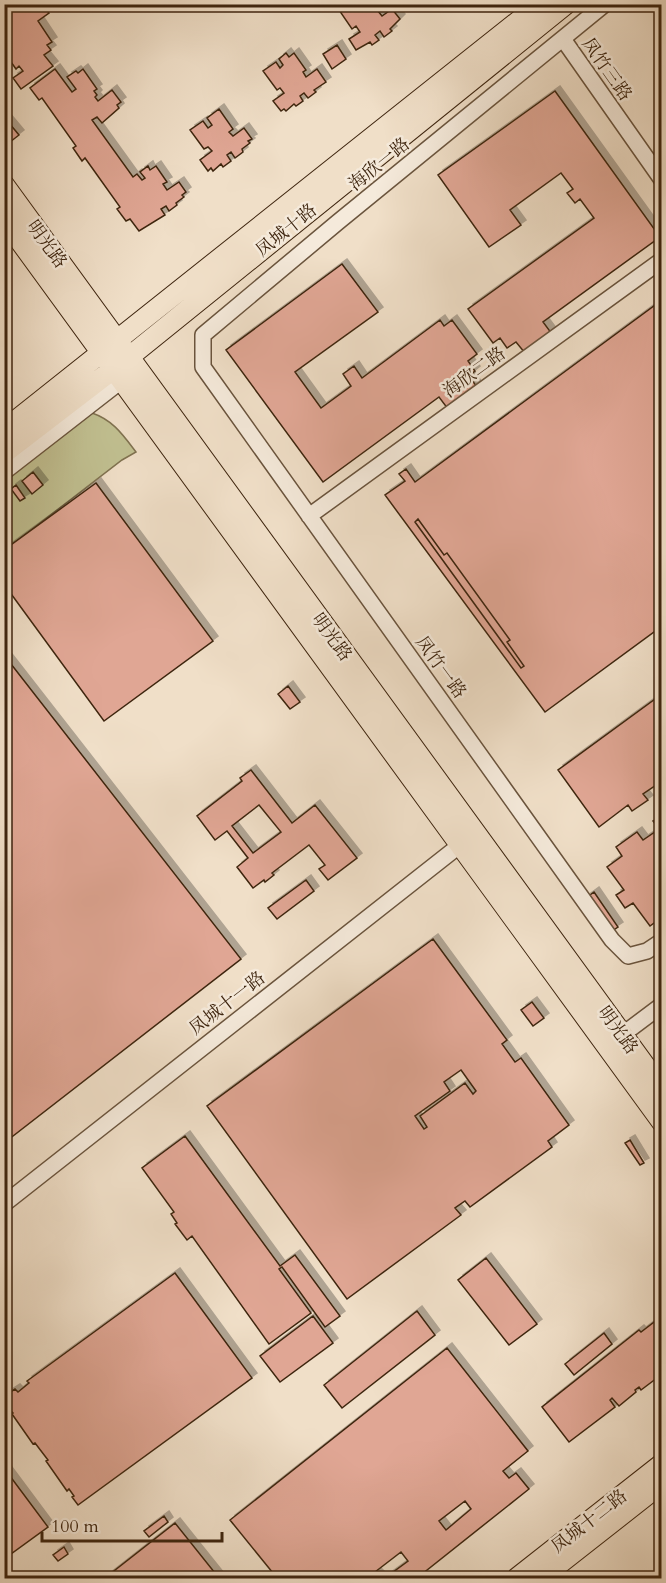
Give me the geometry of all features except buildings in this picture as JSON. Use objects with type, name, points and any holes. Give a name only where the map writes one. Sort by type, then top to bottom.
[{"type":"main road","name":"凤城十路","points":[[4,430],[540,4]]},
{"type":"main road","name":"凤城十路","points":[[4,453],[117,375],[129,357],[566,4]]},
{"type":"main road","name":"明光路","points":[[4,185],[109,346],[117,375],[467,839],[614,1040],[662,1122]]},
{"type":"main road","name":"明光路","points":[[4,219],[109,346],[129,357],[467,839]]},
{"type":"main road","name":"明光路","points":[[614,1040],[662,1089]]},
{"type":"main road","name":"凤城十二路","points":[[517,1578],[662,1464]]},
{"type":"main road","name":"凤城十二路","points":[[541,1578],[662,1483]]},
{"type":"street","name":"海欣一路","points":[[203,367],[203,334],[606,4]]},
{"type":"street","name":"凤竹三路","points":[[563,39],[662,180]]},
{"type":"street","name":"海欣二路","points":[[309,516],[662,260]]},
{"type":"street","name":"凤竹一路","points":[[203,367],[612,940],[628,956],[647,951],[662,941]]},
{"type":"street","points":[[4,472],[117,375]]},
{"type":"street","name":"凤城十一路","points":[[4,1204],[467,839]]},
{"type":"street","points":[[614,1040],[662,1005]]},
{"type":"shaded area","points":[[92,413],[112,424],[136,452],[122,460],[5,550],[5,475],[84,415]]}]
